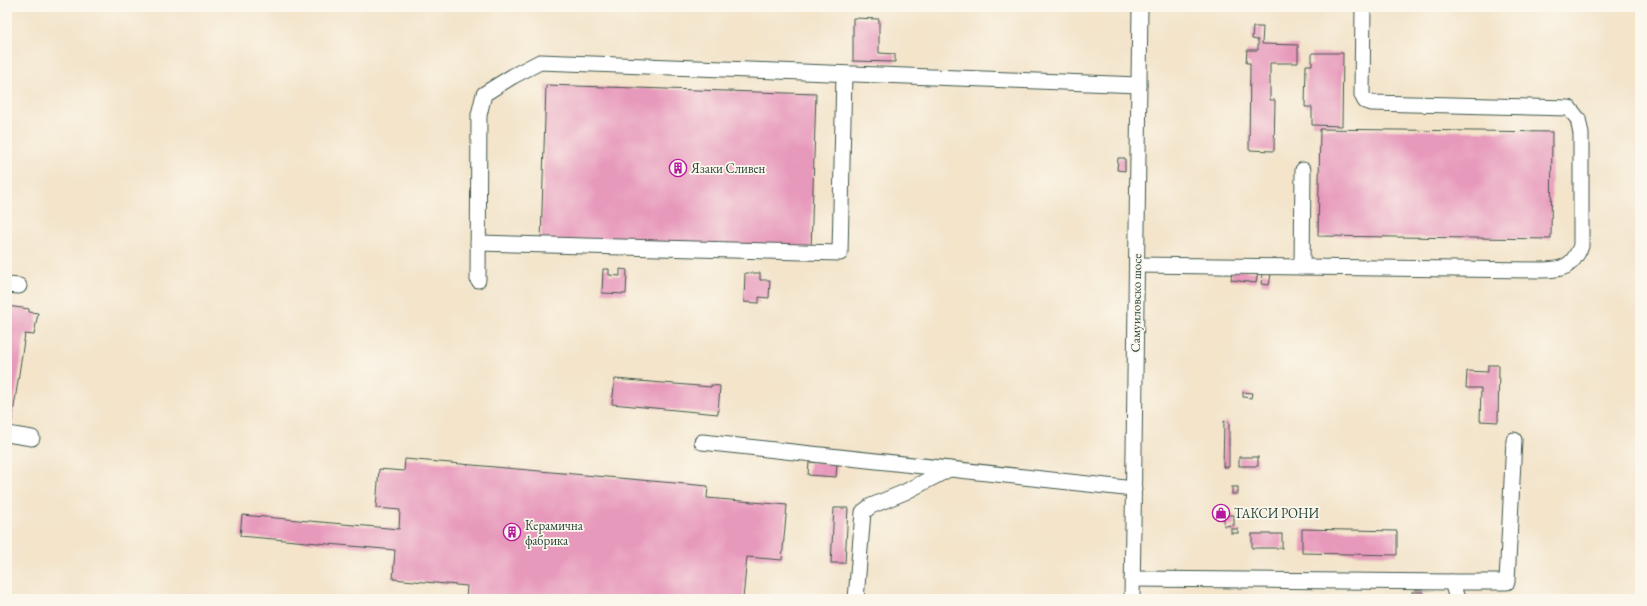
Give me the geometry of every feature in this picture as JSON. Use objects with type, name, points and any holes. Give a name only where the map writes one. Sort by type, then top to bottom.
[{"type":"street","name":"Самуиловско шосе","points":[[1132,599],[1140,7]]},
{"type":"street","points":[[1137,265],[1556,270],[1568,265],[1576,258],[1581,246],[1581,134],[1578,119],[1569,108],[1372,103],[1365,101],[1362,95],[1363,7]]},
{"type":"street","points":[[478,280],[479,115],[484,94],[513,76],[540,62],[1139,85]]},
{"type":"street","points":[[478,243],[840,253],[844,74]]},
{"type":"street","points":[[1302,267],[1303,170]]},
{"type":"street","points":[[7,434],[32,438]]},
{"type":"street","points":[[1132,579],[1507,582],[1514,440]]},
{"type":"street","points":[[702,442],[1134,489]]},
{"type":"street","points":[[856,599],[863,512],[871,506],[906,492],[949,469]]},
{"type":"street","points":[[1452,582],[1457,599]]},
{"type":"building","points":[[853,18],[879,19],[879,53],[895,54],[895,62],[853,61]]},
{"type":"building","points":[[1253,27],[1263,27],[1262,44],[1298,45],[1298,63],[1270,63],[1270,100],[1275,100],[1274,151],[1249,150],[1250,63],[1246,63],[1247,50],[1258,50],[1258,40],[1252,39]]},
{"type":"building","points":[[1312,53],[1343,53],[1342,126],[1312,125],[1312,107],[1305,107],[1306,65],[1312,65]]},
{"type":"building","name":"Язаки Сливен","points":[[546,85],[816,94],[811,251],[541,241]]},
{"type":"building","points":[[1320,129],[1552,132],[1551,239],[1318,236]]},
{"type":"building","points":[[1118,158],[1125,158],[1125,171],[1117,170]]},
{"type":"building","points":[[603,269],[609,269],[609,275],[620,276],[620,269],[627,270],[626,294],[602,293]]},
{"type":"building","points":[[1232,269],[1258,272],[1256,283],[1231,280]]},
{"type":"building","points":[[745,273],[760,273],[760,280],[770,280],[769,298],[759,297],[759,303],[744,302]]},
{"type":"building","points":[[1262,273],[1271,274],[1269,285],[1261,284]]},
{"type":"building","points":[[7,306],[29,309],[29,312],[38,313],[34,335],[25,334],[11,427],[7,427]]},
{"type":"building","points":[[1488,365],[1499,365],[1498,422],[1480,421],[1481,388],[1466,388],[1467,371],[1488,372]]},
{"type":"building","points":[[615,379],[711,387],[711,385],[720,386],[718,414],[612,404]]},
{"type":"building","points":[[1243,392],[1252,393],[1251,398],[1243,397]]},
{"type":"building","points":[[1224,421],[1229,422],[1229,467],[1223,467]]},
{"type":"building","points":[[1239,457],[1258,457],[1258,466],[1239,466]]},
{"type":"building","name":"Керамична фабрика","points":[[405,459],[708,486],[707,498],[787,505],[782,560],[747,557],[743,599],[466,599],[467,586],[393,579],[395,550],[240,536],[242,515],[399,529],[400,510],[376,508],[379,469],[404,471]]},
{"type":"building","points":[[809,462],[837,464],[836,477],[808,475]]},
{"type":"building","points":[[1232,487],[1238,487],[1238,494],[1232,494]]},
{"type":"building","points":[[834,508],[848,508],[845,563],[831,563]]},
{"type":"building","points":[[1224,515],[1234,515],[1234,525],[1224,526]]},
{"type":"building","points":[[1231,529],[1238,529],[1238,533],[1231,533]]},
{"type":"building","points":[[1302,529],[1397,531],[1397,555],[1302,553]]},
{"type":"building","points":[[1252,534],[1282,534],[1282,548],[1252,548]]},
{"type":"building","points":[[1412,592],[1423,592],[1423,599],[1412,599]]},
{"type":"place","name":"Язаки Сливен","points":[[678,168]]},
{"type":"place","name":"ТАКСИ РОНИ","points":[[1221,513]]},
{"type":"place","name":"Керамична фабрика","points":[[512,532]]}]
